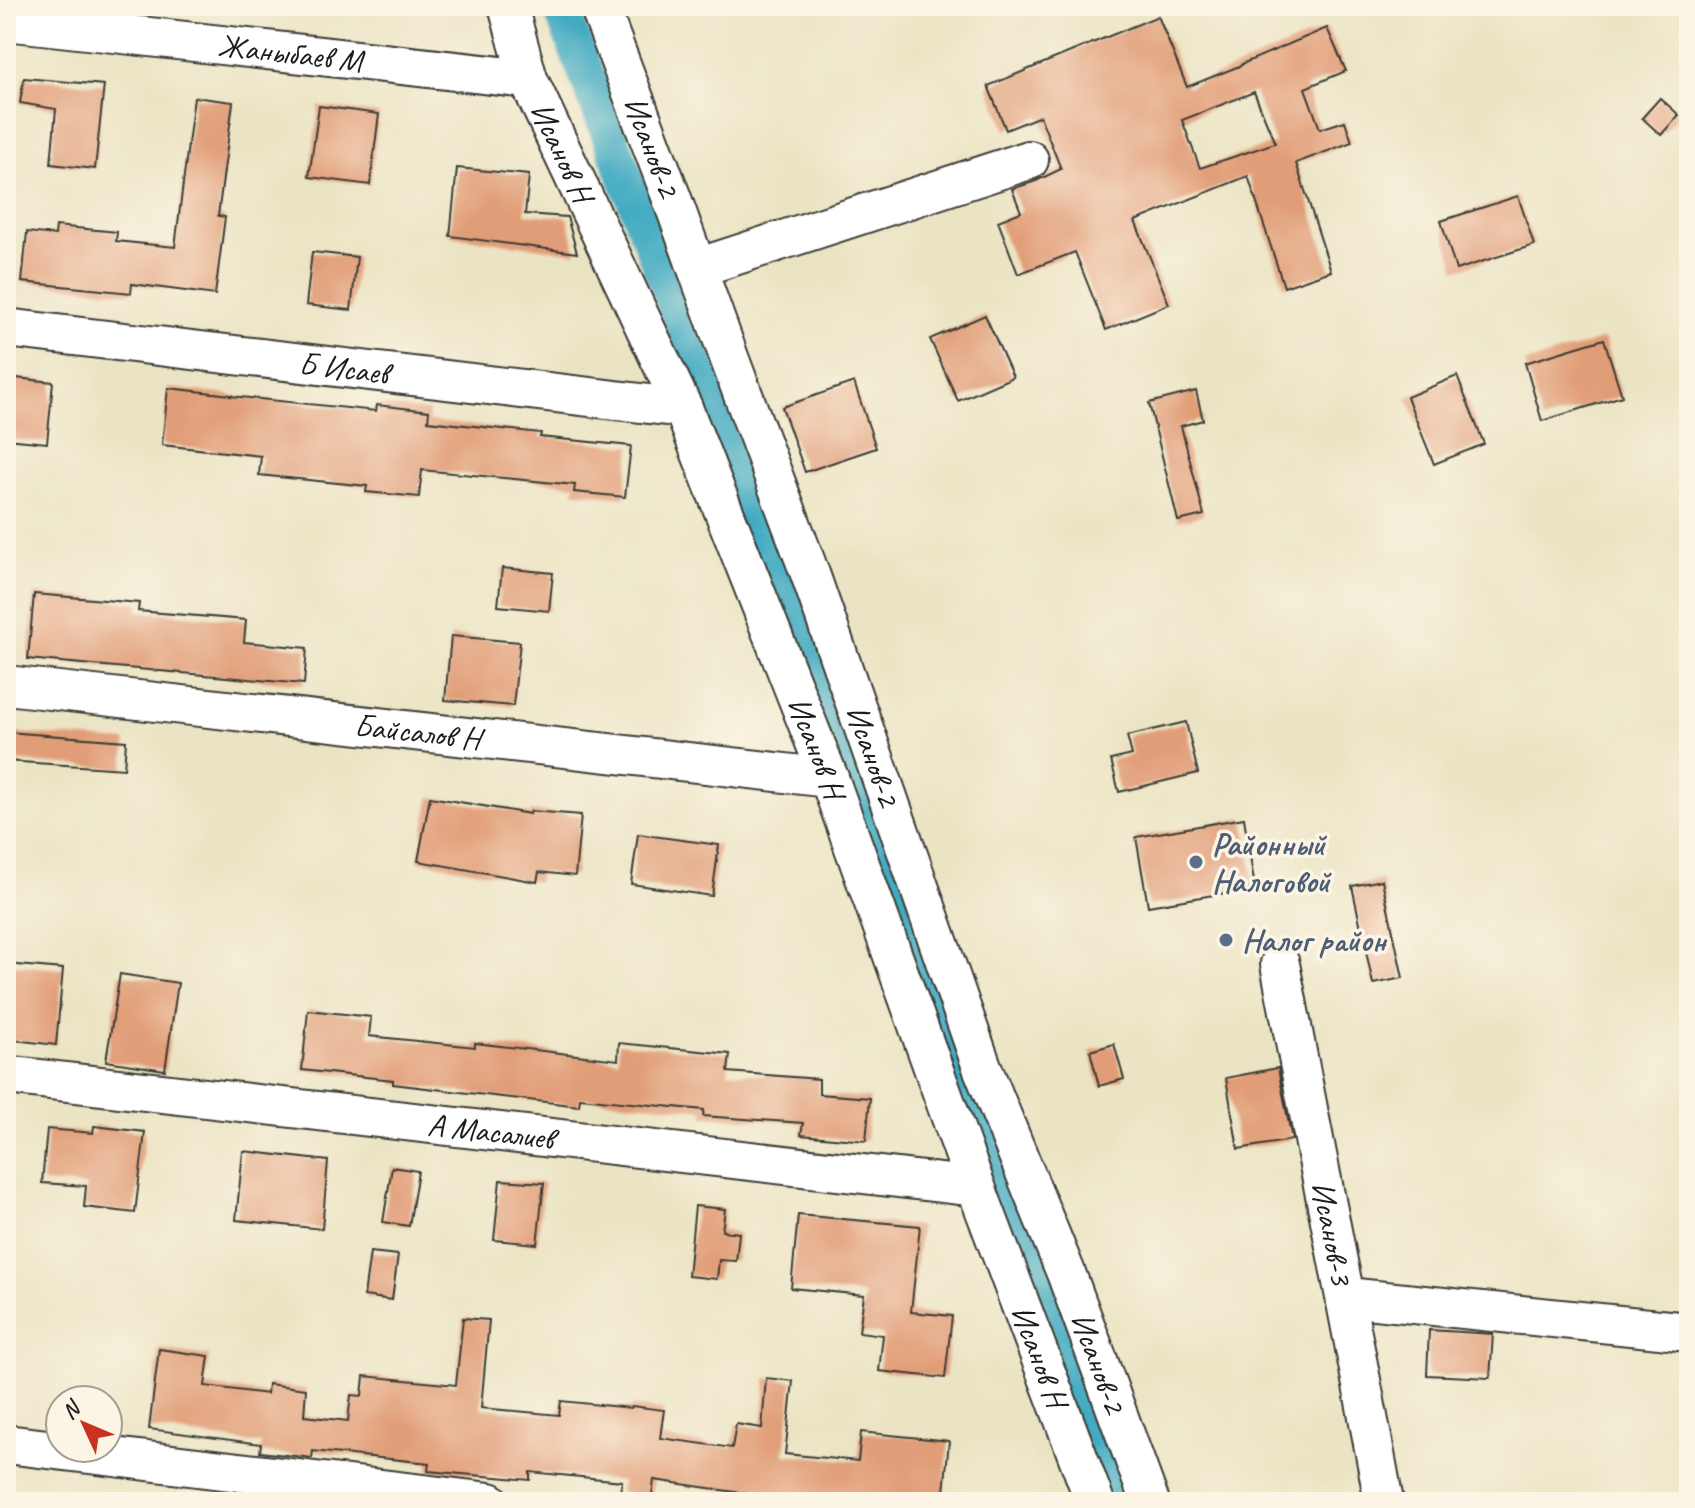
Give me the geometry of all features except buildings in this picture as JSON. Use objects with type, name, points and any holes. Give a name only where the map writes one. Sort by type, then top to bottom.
[{"type":"street","name":"Исанов Н","points":[[508,6],[528,79],[683,408],[829,778],[976,1187],[1095,1502]]},
{"type":"street","name":"Исанов-2","points":[[599,6],[809,571],[982,1067],[1066,1273],[1150,1502]]},
{"type":"street","name":"Жаныбаев М","points":[[6,21],[528,79]]},
{"type":"street","points":[[697,268],[1029,160]]},
{"type":"street","name":"Б Исаев","points":[[6,328],[683,408]]},
{"type":"street","name":"Байсалов Н","points":[[6,685],[829,778]]},
{"type":"street","name":"Исанов-3","points":[[1280,964],[1384,1502]]},
{"type":"street","name":"А Масалиев","points":[[6,1075],[976,1187]]},
{"type":"street","points":[[1346,1297],[1689,1332]]},
{"type":"street","points":[[6,1444],[490,1502]]},
{"type":"waterway","points":[[560,6],[965,1074],[1117,1502]]},
{"type":"place","name":"Районный Налоговой","points":[[1196,862]]},
{"type":"place","name":"Налог район","points":[[1226,940]]}]
